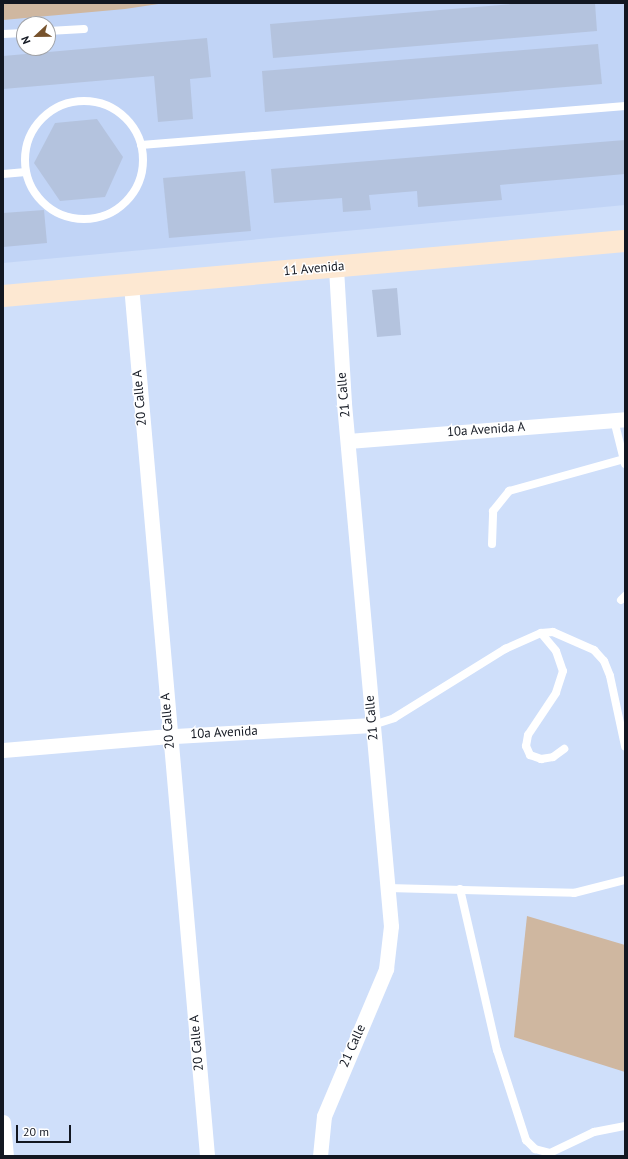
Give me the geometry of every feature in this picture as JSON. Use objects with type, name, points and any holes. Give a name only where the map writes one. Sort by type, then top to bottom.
[{"type":"main road","name":"11 Avenida","points":[[3,296],[625,242]]},
{"type":"street","name":"21 Calle","points":[[320,1156],[324,1116],[333,1091],[386,969],[391,926],[348,441],[336,267]]},
{"type":"street","name":"20 Calle A","points":[[131,285],[169,736],[207,1156]]},
{"type":"street","name":"10a Avenida A","points":[[348,441],[619,420]]},
{"type":"street","name":"10a Avenida","points":[[3,750],[169,736],[373,725]]},
{"type":"street","points":[[3,1122],[6,1156]]},
{"type":"lane","points":[[56,31],[84,29]]},
{"type":"lane","points":[[3,34],[16,33]]},
{"type":"lane","points":[[70,102],[96,102],[114,109],[129,122],[141,144],[142,174],[133,194],[118,210],[91,220],[76,220],[49,208],[31,186],[26,172],[26,146],[34,128],[47,114],[70,102]]},
{"type":"lane","points":[[141,144],[625,106]]},
{"type":"lane","points":[[3,174],[26,172]]},
{"type":"lane","points":[[492,544],[493,511],[509,491],[624,462],[619,420]]},
{"type":"lane","points":[[373,725],[394,718],[505,649],[541,633],[553,632],[594,650],[604,661],[610,676],[625,746]]},
{"type":"lane","points":[[541,633],[556,651],[563,671],[556,693],[528,735],[526,746],[530,755],[541,759],[553,757],[564,749]]},
{"type":"lane","points":[[388,888],[574,893],[625,880]]},
{"type":"lane","points":[[460,889],[497,1050],[526,1140],[535,1149],[550,1153],[594,1132],[625,1126]]},
{"type":"shaded area","points":[[3,3],[625,3],[625,205],[3,263]]},
{"type":"shaded area","points":[[3,3],[165,3],[125,9],[47,16],[16,16],[16,19],[3,20]]},
{"type":"shaded area","points":[[527,916],[625,945],[625,1072],[514,1037]]},
{"type":"building","points":[[524,3],[595,3],[597,31],[273,58],[270,24]]},
{"type":"building","points":[[207,38],[211,77],[190,79],[193,119],[158,122],[154,76],[3,89],[3,56],[56,56],[56,51]]},
{"type":"building","points":[[598,44],[602,84],[265,112],[262,71]]},
{"type":"building","points":[[97,119],[123,157],[105,197],[60,201],[34,163],[55,123]]},
{"type":"building","points":[[625,140],[625,174],[500,185],[502,200],[418,207],[417,191],[369,195],[371,210],[343,212],[342,198],[274,203],[271,169]]},
{"type":"building","points":[[245,171],[251,231],[169,238],[163,178]]},
{"type":"building","points":[[44,210],[47,243],[3,247],[3,213]]},
{"type":"building","points":[[397,288],[401,335],[377,337],[372,290]]}]
